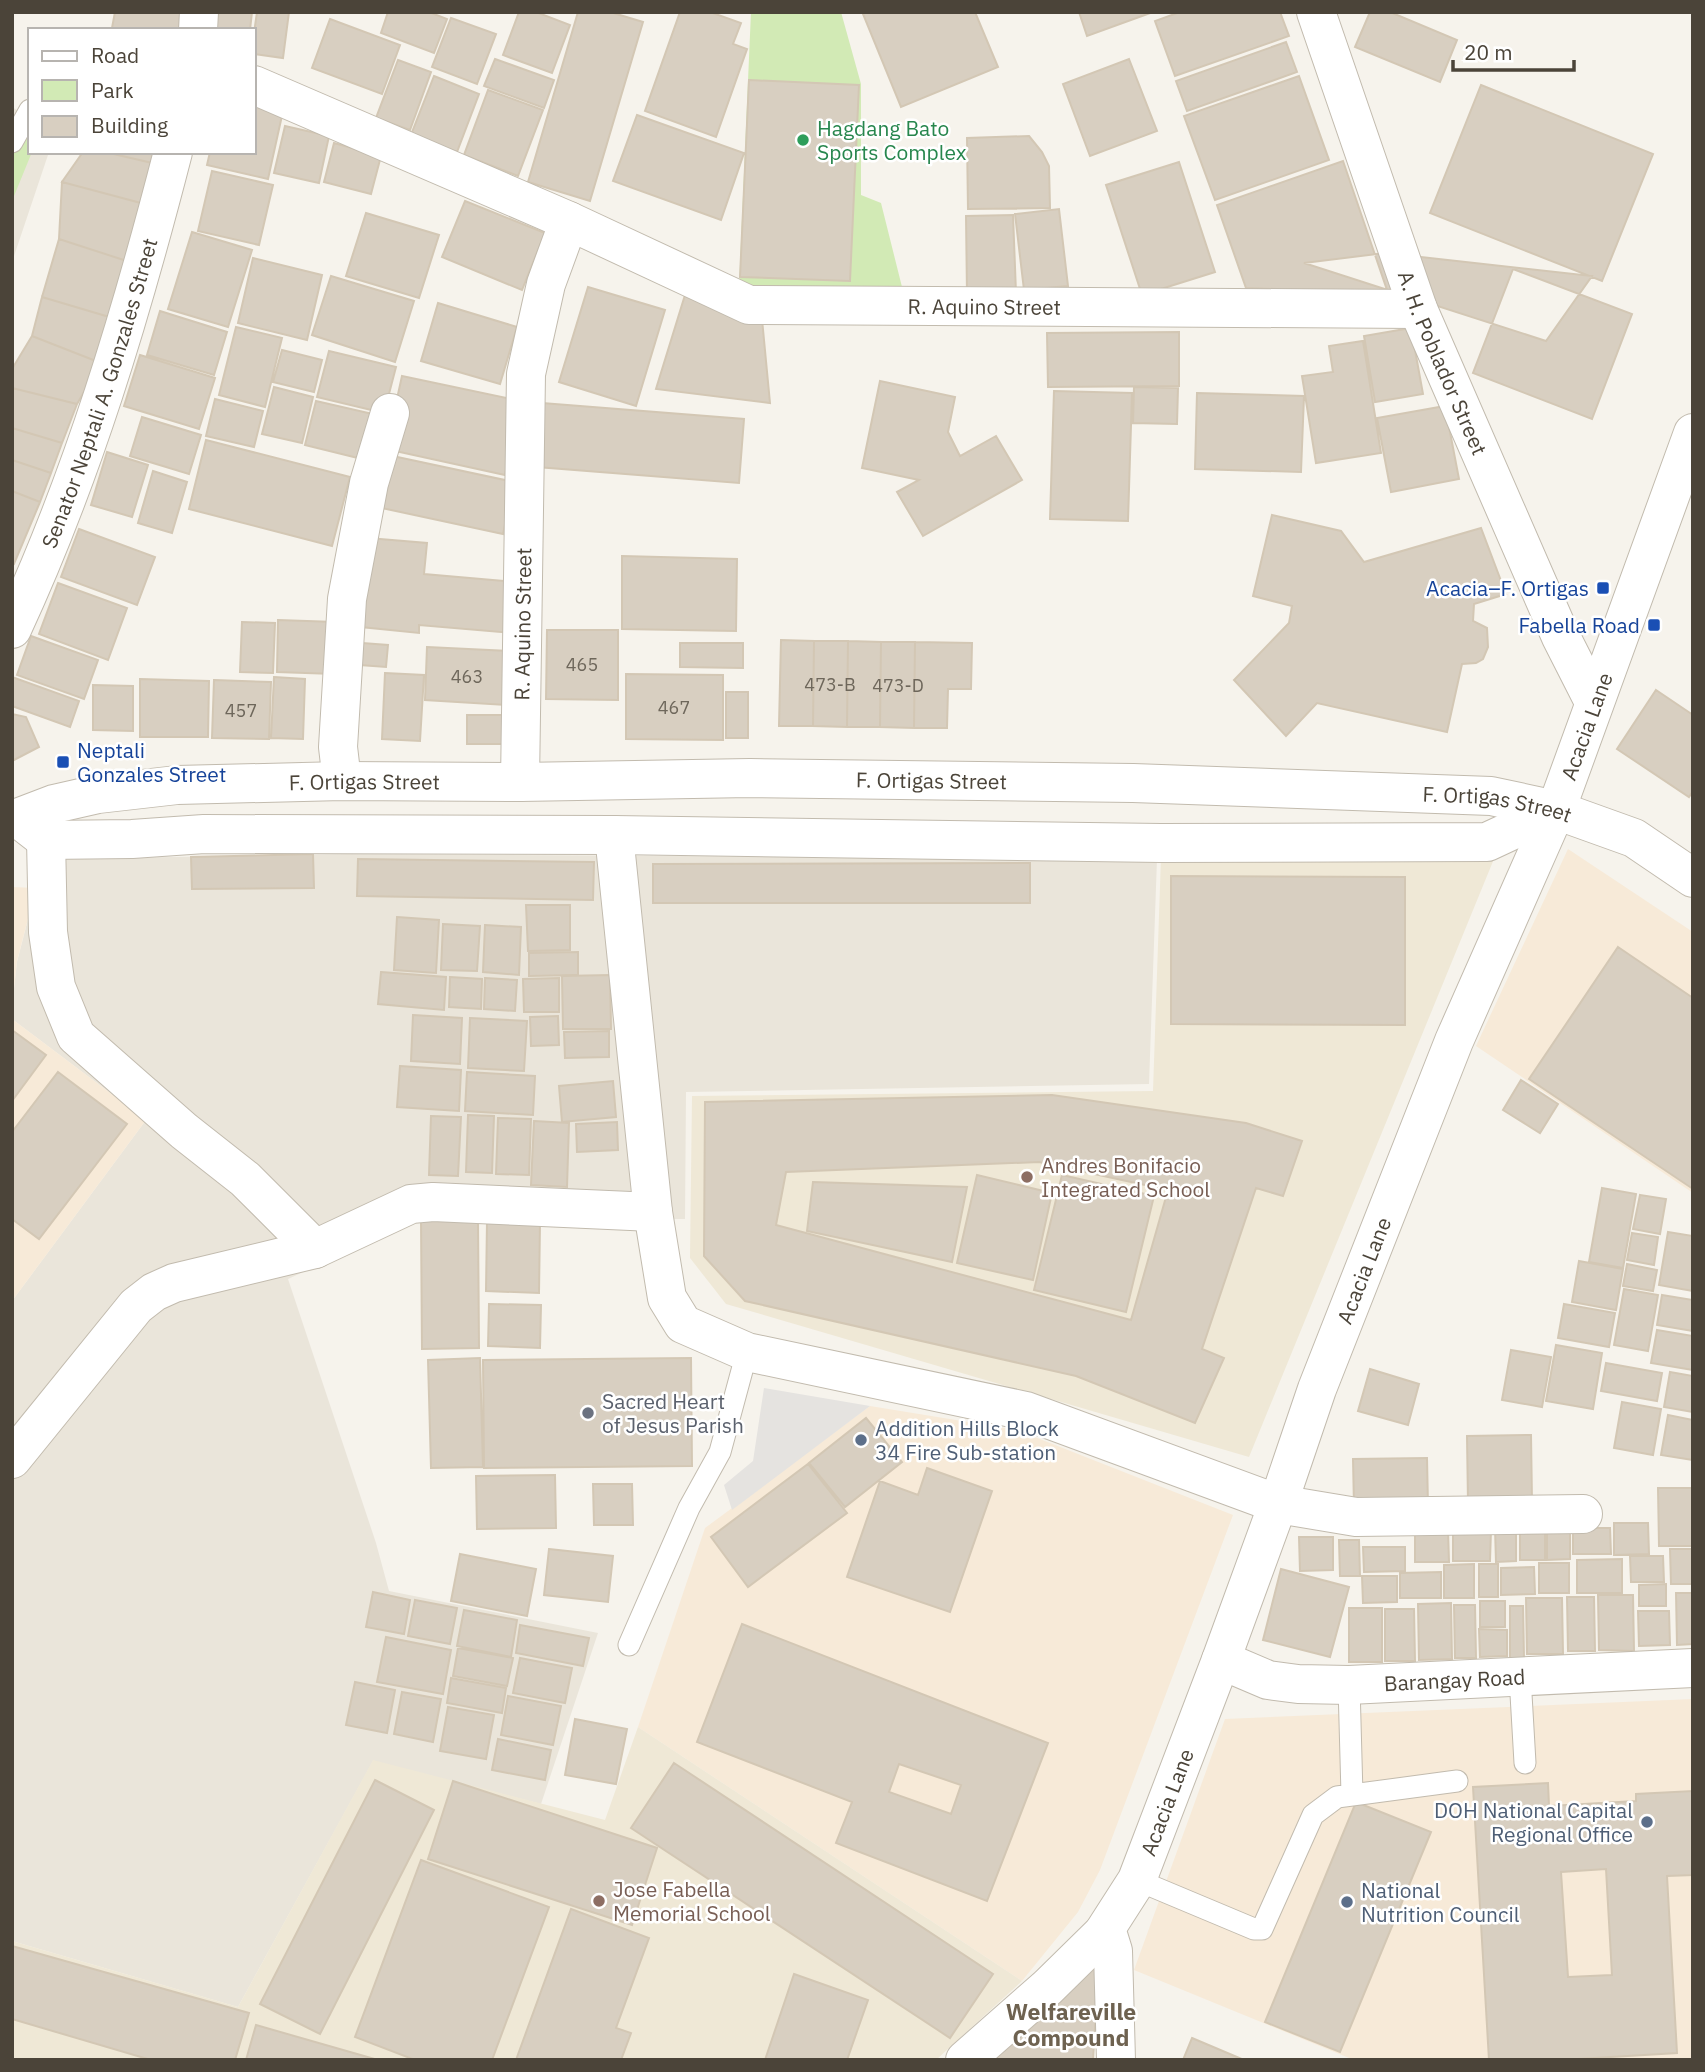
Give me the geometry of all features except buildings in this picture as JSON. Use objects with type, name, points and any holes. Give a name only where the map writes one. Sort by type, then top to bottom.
[{"type":"street","name":"A. H. Poblador Street","points":[[1316,12],[1418,309],[1561,637],[1594,702]]},
{"type":"street","name":"R. Aquino Street","points":[[256,86],[569,221],[749,305],[1418,309]]},
{"type":"street","name":"Senator Neptali A. Gonzales Street","points":[[12,629],[77,472],[107,387],[143,270],[172,154]]},
{"type":"street","name":"R. Aquino Street","points":[[520,782],[526,374],[545,284],[569,221]]},
{"type":"street","points":[[342,782],[338,747],[347,599],[369,483],[390,413]]},
{"type":"street","name":"Acacia Lane","points":[[965,2060],[1048,1987],[1103,1933],[1137,1880],[1221,1660],[1317,1389],[1454,1041],[1556,810],[1693,433]]},
{"type":"street","name":"F. Ortigas Street","points":[[30,822],[54,804],[99,794],[177,785],[750,778],[1132,782],[1491,796],[1556,810]]},
{"type":"street","points":[[1487,842],[1491,796]]},
{"type":"street","name":"F. Ortigas Street","points":[[30,822],[132,839],[204,834],[614,835],[1161,843],[1487,842],[1556,810]]},
{"type":"street","points":[[1556,810],[1634,838],[1693,878]]},
{"type":"street","points":[[30,822],[56,987],[76,1036],[184,1131],[245,1179],[315,1249]]},
{"type":"street","points":[[614,835],[653,1212],[667,1298],[683,1324],[747,1352],[1026,1410],[1278,1504],[1356,1517],[1583,1514]]},
{"type":"street","points":[[12,1459],[136,1306],[154,1292],[174,1283],[315,1249],[411,1205],[433,1202],[653,1212]]},
{"type":"street","name":"Barangay Road","points":[[1221,1660],[1268,1680],[1298,1684],[1349,1685],[1693,1668]]},
{"type":"street","points":[[1103,1933],[1109,1938],[1113,1951],[1116,2060]]},
{"type":"lane","points":[[12,142],[28,114]]},
{"type":"lane","points":[[629,1645],[689,1508],[720,1452],[747,1352]]},
{"type":"lane","points":[[1520,1677],[1525,1763]]},
{"type":"lane","points":[[1349,1685],[1352,1795]]},
{"type":"lane","points":[[1137,1880],[1254,1929],[1262,1929],[1313,1815],[1337,1797],[1457,1781]]},
{"type":"shaded area","points":[[12,107],[28,117],[28,154],[48,154],[12,262]]},
{"type":"shaded area","points":[[1568,849],[1693,932],[1693,1193],[1476,1046]]},
{"type":"shaded area","points":[[347,854],[1157,859],[1149,1084],[686,1092],[685,1219],[420,1218],[288,1279],[376,1543],[389,1591],[598,1633],[541,1804],[373,1761],[238,2007],[12,1941],[12,1301],[146,1120],[12,1019],[12,1006],[17,962],[36,888],[61,859]]},
{"type":"shaded area","name":"Andres Bonifacio Integrated School","points":[[1496,854],[1249,1457],[726,1304],[690,1258],[692,1096],[1153,1091],[1161,857]]},
{"type":"shaded area","points":[[12,887],[36,888],[17,961],[12,1006]]},
{"type":"shaded area","points":[[12,1019],[146,1120],[12,1301]]},
{"type":"shaded area","points":[[764,1388],[870,1406],[732,1510],[724,1485],[753,1461]]},
{"type":"shaded area","points":[[870,1406],[1017,1430],[1233,1515],[1100,1870],[1078,1912],[1022,1981],[638,1727],[705,1528]]},
{"type":"shaded area","points":[[1693,1699],[1693,2060],[1354,2060],[1134,1970],[1225,1719]]},
{"type":"shaded area","name":"Jose Fabella Memorial School","points":[[638,1727],[1022,1981],[936,2060],[12,2060],[12,1941],[238,2007],[373,1760],[605,1820]]},
{"type":"green space","name":"Hagdang Bato Sports Complex","points":[[751,12],[841,12],[861,84],[861,195],[881,203],[902,287],[739,287]]},
{"type":"green space","points":[[12,119],[28,125],[28,154],[31,154],[12,201]]},
{"type":"place","name":"Hagdang Bato Sports Complex","points":[[803,140]]},
{"type":"place","name":"Acacia–F. Ortigas","points":[[1603,588]]},
{"type":"place","name":"Fabella Road","points":[[1654,625]]},
{"type":"place","name":"Neptali Gonzales Street","points":[[63,762]]},
{"type":"place","name":"Andres Bonifacio Integrated School","points":[[1027,1177]]},
{"type":"place","name":"Sacred Heart of Jesus Parish","points":[[588,1413]]},
{"type":"place","name":"Addition Hills Block 34 Fire Sub-station","points":[[861,1440]]},
{"type":"place","name":"DOH National Capital Regional Office","points":[[1647,1822]]},
{"type":"place","name":"Jose Fabella Memorial School","points":[[599,1901]]},
{"type":"place","name":"National Nutrition Council","points":[[1347,1902]]},
{"type":"district","name":"Welfareville Compound","points":[[1071,2024]]}]
